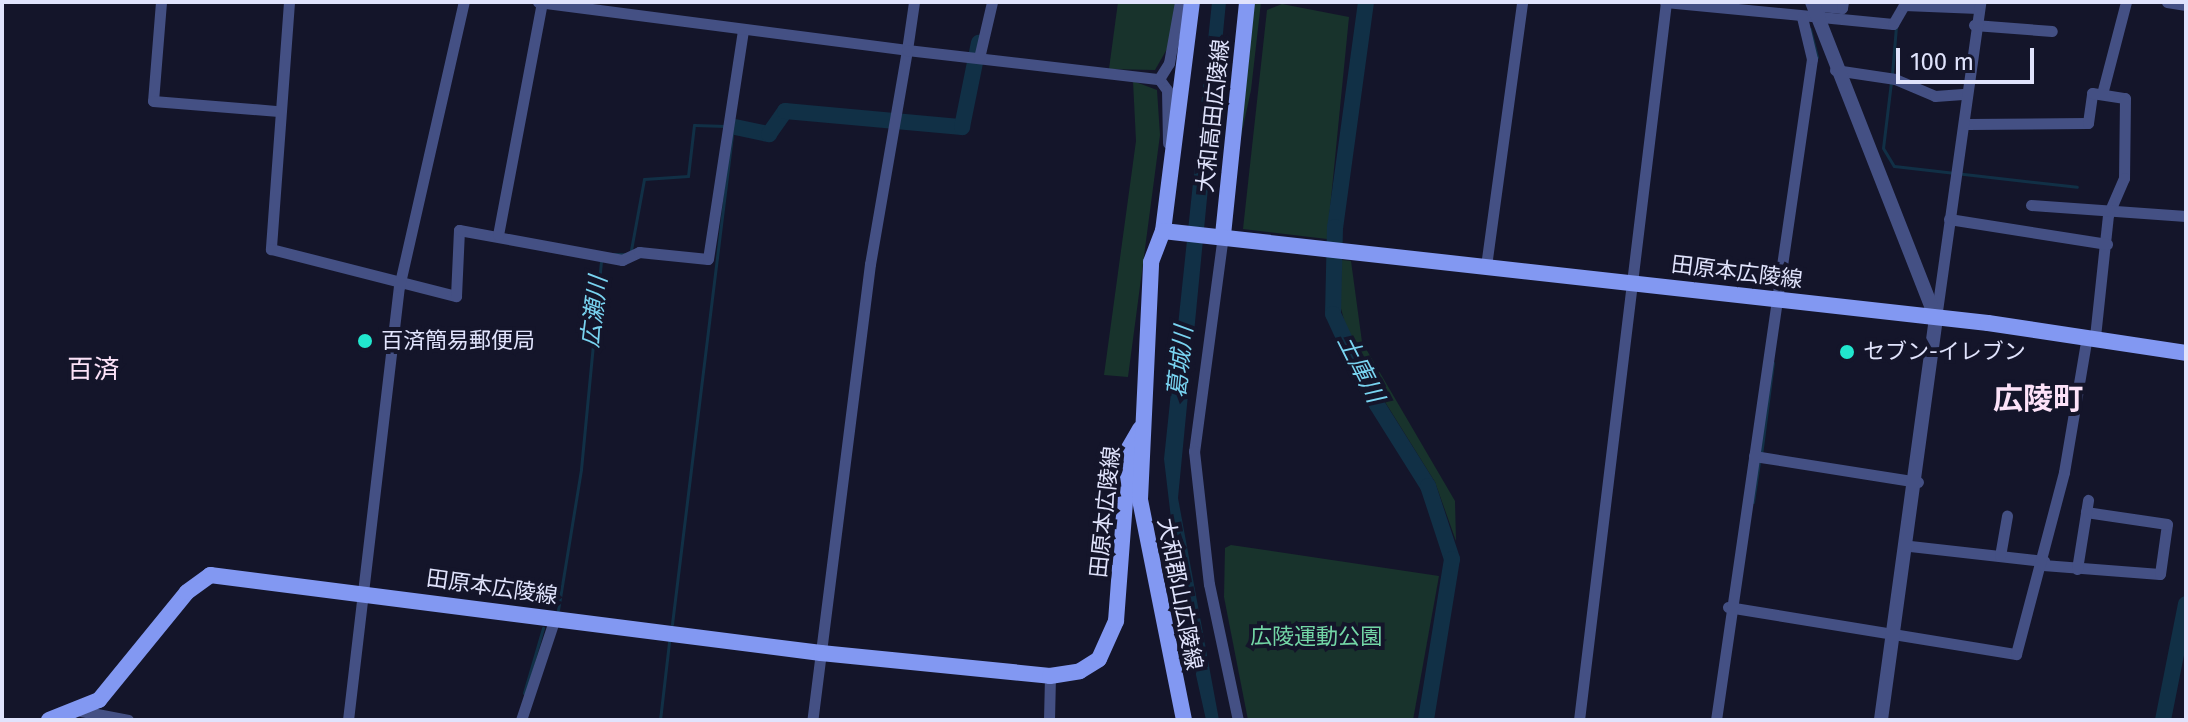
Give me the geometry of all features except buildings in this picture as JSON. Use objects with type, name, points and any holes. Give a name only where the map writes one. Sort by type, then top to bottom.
[{"type":"main road","name":"大和高田広陵線","points":[[1167,230],[1167,183],[1192,2]]},
{"type":"main road","name":"大和高田広陵線","points":[[1218,234],[1247,2]]},
{"type":"main road","name":"田原本広陵線","points":[[49,720],[81,711],[113,686],[187,592],[210,575],[365,591],[821,653],[1050,676],[1080,671],[1110,641],[1129,448],[1140,428],[1151,262],[1167,230],[2091,336],[2186,353]]},
{"type":"main road","name":"大和郡山広陵線","points":[[1140,428],[1143,538],[1184,720]]},
{"type":"street","points":[[161,2],[153,101],[276,111]]},
{"type":"street","points":[[289,2],[276,111],[271,249],[399,287],[456,296],[459,230],[602,255],[708,259],[743,30]]},
{"type":"street","points":[[348,720],[399,287],[464,2]]},
{"type":"street","points":[[498,235],[540,2],[588,6],[743,30],[1159,79],[1167,90],[1167,183]]},
{"type":"street","points":[[812,720],[870,264],[897,120],[914,2]]},
{"type":"street","points":[[979,58],[992,2]]},
{"type":"street","points":[[1159,79],[1169,63],[1180,2]]},
{"type":"street","points":[[1486,266],[1522,2]]},
{"type":"street","points":[[1579,720],[1629,281],[1665,2],[1896,23],[1904,5],[1979,5],[1966,94],[1968,124],[1949,219],[1919,482],[1881,720]]},
{"type":"street","points":[[1716,720],[1758,456],[1817,15],[1822,6],[1842,8],[1843,2]]},
{"type":"street","points":[[2102,94],[2126,2]]},
{"type":"street","points":[[2167,2],[2186,5]]},
{"type":"street","points":[[1817,15],[1835,70],[1936,318]]},
{"type":"street","points":[[1974,25],[2052,31]]},
{"type":"street","points":[[1835,70],[1892,78],[1935,96],[1966,94]]},
{"type":"street","points":[[1733,608],[2016,654],[2043,563],[2091,336],[2107,244],[2108,215],[2122,185],[2127,143],[2125,98],[2092,93],[2088,123],[1968,124]]},
{"type":"street","points":[[2031,205],[2108,215],[2186,216]]},
{"type":"street","points":[[1949,219],[2107,244]]},
{"type":"street","points":[[1218,234],[1194,451],[1209,584],[1238,720]]},
{"type":"street","points":[[1758,456],[1919,482]]},
{"type":"street","points":[[1910,546],[2077,569],[2160,574],[2167,524],[2087,506],[2077,569]]},
{"type":"street","points":[[2000,556],[2007,516]]},
{"type":"street","points":[[521,720],[527,684],[555,618]]},
{"type":"street","points":[[1049,720],[1050,676]]},
{"type":"street","points":[[81,711],[128,720]]},
{"type":"green space","points":[[1118,2],[1177,2],[1167,49],[1155,70],[1109,69]]},
{"type":"green space","points":[[1251,2],[1261,2],[1251,90],[1231,183]]},
{"type":"green space","points":[[1282,4],[1349,17],[1327,239],[1243,229],[1267,10]]},
{"type":"green space","points":[[1133,81],[1157,90],[1160,135],[1128,377],[1104,375],[1136,141]]},
{"type":"green space","points":[[1342,260],[1351,261],[1362,342],[1455,501],[1456,541],[1435,482],[1352,349],[1340,305]]},
{"type":"green space","name":"広陵運動公園","points":[[1231,545],[1439,576],[1413,720],[1248,720],[1224,597],[1225,548]]},
{"type":"water","name":"葛城川","points":[[1212,2],[1226,2],[1178,498],[1219,720],[1206,720],[1182,612],[1164,459]]},
{"type":"waterway","name":"土庫川","points":[[1366,2],[1335,227],[1333,314],[1369,392],[1428,486],[1452,559],[1426,720]]},
{"type":"waterway","points":[[1892,74],[1896,26]]},
{"type":"waterway","points":[[1810,29],[1817,57]]},
{"type":"waterway","name":"広瀬川","points":[[735,127],[769,134],[785,111],[962,127],[979,43]]},
{"type":"waterway","points":[[1891,82],[1883,148],[1894,166],[2077,187]]},
{"type":"waterway","name":"広瀬川","points":[[631,250],[644,179],[688,176],[694,125],[726,126]]},
{"type":"waterway","name":"広瀬川","points":[[672,624],[733,127]]},
{"type":"waterway","points":[[603,254],[625,254]]},
{"type":"waterway","name":"広瀬川","points":[[558,610],[581,469],[601,261]]},
{"type":"waterway","points":[[1761,455],[1773,363]]},
{"type":"waterway","points":[[1753,502],[1759,462]]},
{"type":"waterway","points":[[2163,720],[2186,604]]},
{"type":"waterway","name":"広瀬川","points":[[524,693],[543,628]]},
{"type":"waterway","name":"広瀬川","points":[[660,720],[669,642]]},
{"type":"place","name":"百済簡易郵便局","points":[[365,341]]},
{"type":"place","name":"セブン-イレブン","points":[[1847,352]]},
{"type":"district","name":"百済","points":[[93,370]]},
{"type":"district","name":"広陵町","points":[[2038,399]]}]
